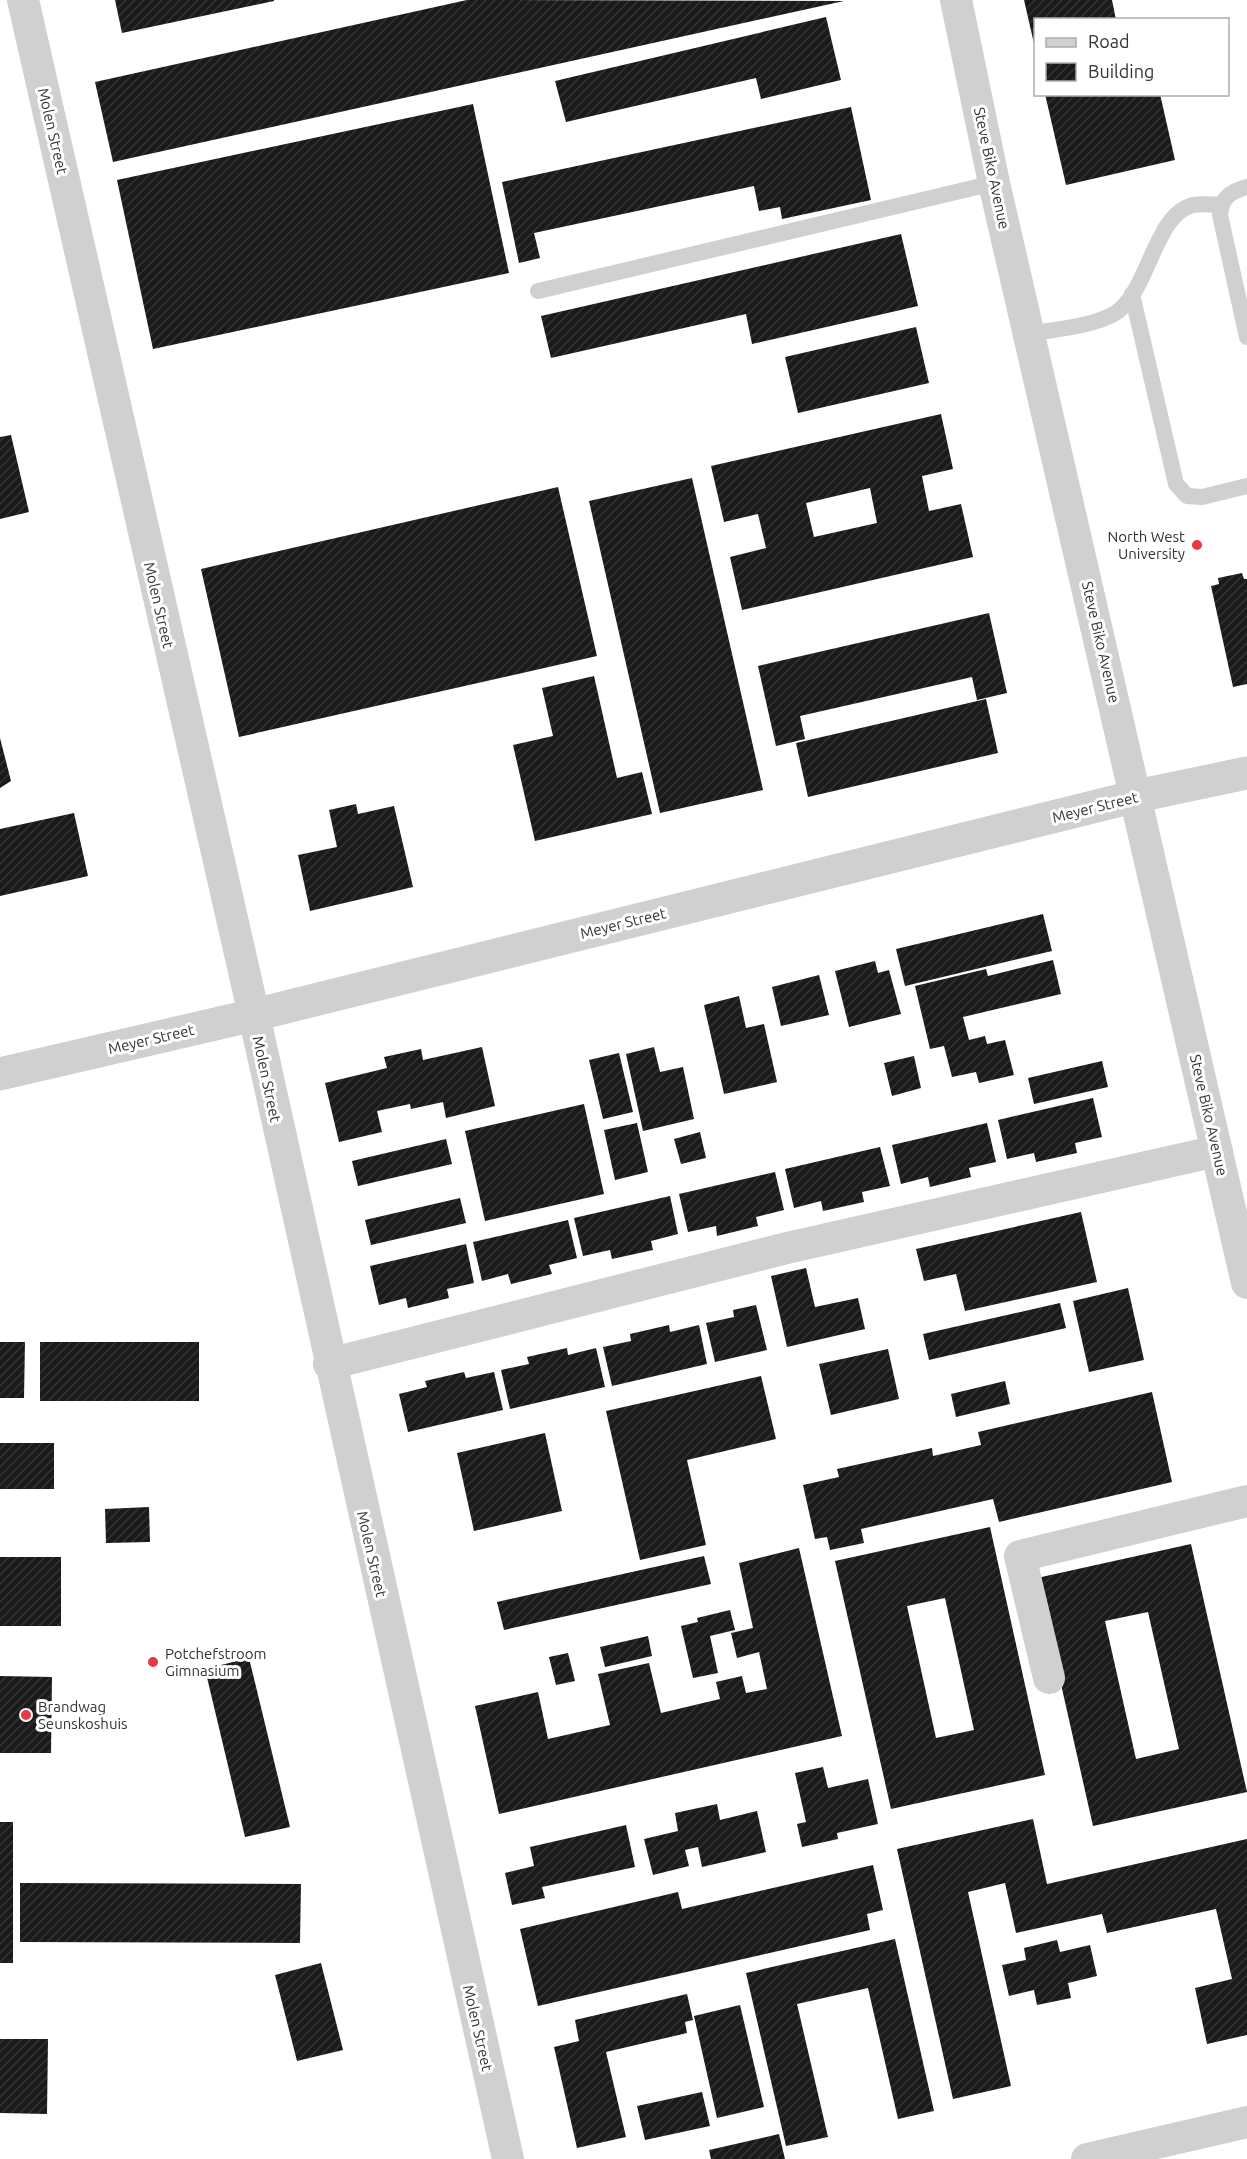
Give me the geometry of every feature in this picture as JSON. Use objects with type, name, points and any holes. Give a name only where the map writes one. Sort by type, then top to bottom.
[{"type":"street","name":"Molen Street","points":[[23,0],[254,1015],[508,2159]]},
{"type":"street","name":"Steve Biko Avenue","points":[[956,0],[994,183],[1137,796],[1247,1283]]},
{"type":"street","name":"Meyer Street","points":[[0,1074],[254,1015],[1137,796],[1247,773]]},
{"type":"street","points":[[330,1364],[775,1251],[1218,1151]]},
{"type":"street","points":[[1049,1678],[1020,1556],[1247,1501]]},
{"type":"street","points":[[1087,2159],[1247,2122]]},
{"type":"lane","points":[[538,291],[994,183]]},
{"type":"lane","points":[[1247,187],[1226,196],[1220,205],[1220,215],[1247,337]]},
{"type":"lane","points":[[1029,334],[1076,326],[1115,314],[1132,294],[1175,213],[1193,205],[1220,205]]},
{"type":"lane","points":[[1132,294],[1176,484],[1187,496],[1202,497],[1247,486]]},
{"type":"building","points":[[115,0],[274,0],[274,1],[122,33]]},
{"type":"building","points":[[467,0],[844,1],[113,162],[95,82]]},
{"type":"building","points":[[1024,0],[1112,0],[1116,18],[1034,18],[1034,44]]},
{"type":"building","points":[[826,17],[841,80],[761,99],[756,78],[566,122],[555,81]]},
{"type":"building","points":[[1045,96],[1160,96],[1175,160],[1066,185]]},
{"type":"building","points":[[473,104],[509,273],[153,349],[117,180]]},
{"type":"building","points":[[851,107],[871,200],[782,219],[780,207],[759,211],[754,186],[534,233],[540,258],[519,263],[502,182]]},
{"type":"building","points":[[901,234],[918,306],[752,344],[746,314],[551,358],[541,316]]},
{"type":"building","points":[[916,327],[929,383],[798,413],[785,357]]},
{"type":"building","points":[[941,414],[953,469],[922,476],[929,511],[961,504],[973,557],[742,610],[730,557],[766,548],[758,514],[724,522],[711,466]],"holes":[[[870,488],[877,523],[814,537],[806,503]]]},
{"type":"building","points":[[11,435],[29,512],[0,519],[0,437]]},
{"type":"building","points":[[692,478],[763,790],[660,813],[589,501]]},
{"type":"building","points":[[558,487],[597,656],[239,737],[201,569]]},
{"type":"building","points":[[1242,573],[1244,579],[1247,579],[1247,684],[1233,687],[1211,586],[1219,584],[1218,578]]},
{"type":"building","points":[[989,613],[1007,693],[977,700],[972,677],[800,716],[805,739],[776,746],[758,666]]},
{"type":"building","points":[[594,676],[617,778],[642,772],[652,814],[535,841],[513,745],[553,736],[542,688]]},
{"type":"building","points":[[986,699],[998,753],[808,797],[796,743]]},
{"type":"building","points":[[0,738],[11,781],[0,788]]},
{"type":"building","points":[[356,804],[358,814],[394,806],[413,887],[310,911],[298,855],[337,847],[329,810]]},
{"type":"building","points":[[74,813],[88,876],[0,896],[0,829]]},
{"type":"building","points":[[1043,914],[1052,951],[905,986],[896,949]]},
{"type":"building","points":[[1053,960],[1061,994],[963,1017],[969,1040],[985,1036],[987,1044],[1005,1040],[1014,1075],[979,1083],[976,1072],[952,1077],[944,1046],[930,1049],[915,986],[986,969],[988,976]]},
{"type":"building","points":[[875,961],[878,973],[889,970],[901,1014],[849,1027],[835,971]]},
{"type":"building","points":[[819,975],[829,1015],[781,1026],[772,987]]},
{"type":"building","points":[[739,996],[746,1028],[764,1024],[777,1082],[724,1094],[704,1005]]},
{"type":"building","points":[[482,1047],[495,1106],[446,1118],[443,1102],[411,1109],[410,1104],[377,1111],[382,1132],[339,1142],[325,1083],[387,1068],[384,1057],[421,1049],[423,1060]]},
{"type":"building","points":[[654,1047],[660,1072],[683,1067],[694,1119],[643,1131],[626,1054]]},
{"type":"building","points":[[619,1053],[633,1112],[603,1119],[589,1060]]},
{"type":"building","points":[[914,1056],[921,1088],[892,1096],[884,1063]]},
{"type":"building","points":[[1102,1061],[1108,1087],[1034,1104],[1028,1078]]},
{"type":"building","points":[[1093,1098],[1102,1137],[1075,1143],[1077,1153],[1036,1162],[1034,1153],[1007,1159],[998,1120]]},
{"type":"building","points":[[584,1104],[604,1194],[485,1221],[465,1131]]},
{"type":"building","points":[[637,1123],[648,1172],[615,1180],[604,1130]]},
{"type":"building","points":[[987,1123],[996,1162],[969,1168],[971,1177],[930,1187],[928,1177],[901,1184],[892,1145]]},
{"type":"building","points":[[700,1132],[706,1158],[681,1164],[674,1139]]},
{"type":"building","points":[[446,1139],[452,1164],[358,1186],[352,1161]]},
{"type":"building","points":[[880,1147],[890,1186],[862,1192],[864,1202],[823,1211],[821,1201],[794,1208],[785,1169]]},
{"type":"building","points":[[775,1172],[784,1210],[756,1217],[758,1226],[717,1236],[716,1226],[688,1232],[679,1194]]},
{"type":"building","points":[[670,1196],[678,1234],[651,1241],[653,1250],[612,1259],[610,1250],[583,1256],[574,1218]]},
{"type":"building","points":[[460,1198],[466,1223],[371,1245],[365,1220]]},
{"type":"building","points":[[1081,1212],[1097,1282],[965,1311],[956,1274],[924,1281],[916,1249]]},
{"type":"building","points":[[568,1220],[577,1258],[549,1265],[552,1274],[511,1284],[508,1274],[482,1281],[473,1242]]},
{"type":"building","points":[[466,1244],[474,1283],[447,1289],[449,1298],[408,1308],[406,1298],[379,1305],[370,1266]]},
{"type":"building","points":[[806,1268],[815,1307],[858,1298],[865,1329],[787,1347],[771,1276]]},
{"type":"building","points":[[1128,1288],[1144,1360],[1089,1372],[1073,1301]]},
{"type":"building","points":[[1060,1303],[1066,1328],[929,1360],[923,1334]]},
{"type":"building","points":[[756,1305],[767,1350],[715,1362],[706,1323],[734,1317],[733,1310]]},
{"type":"building","points":[[669,1325],[670,1332],[699,1325],[707,1364],[612,1386],[603,1347],[631,1341],[630,1334]]},
{"type":"building","points":[[0,1342],[25,1342],[24,1398],[0,1398]]},
{"type":"building","points":[[40,1342],[199,1342],[199,1401],[40,1401]]},
{"type":"building","points":[[567,1348],[568,1355],[596,1348],[605,1387],[510,1409],[501,1370],[529,1364],[527,1357]]},
{"type":"building","points":[[888,1349],[899,1399],[831,1415],[819,1364]]},
{"type":"building","points":[[464,1372],[466,1378],[494,1372],[503,1410],[408,1432],[399,1394],[427,1387],[425,1381]]},
{"type":"building","points":[[761,1376],[776,1439],[687,1460],[706,1545],[640,1560],[606,1411]]},
{"type":"building","points":[[1005,1381],[1010,1404],[956,1417],[951,1394]]},
{"type":"building","points":[[1152,1392],[1172,1482],[999,1522],[993,1499],[861,1529],[864,1543],[830,1550],[827,1537],[815,1539],[803,1485],[839,1477],[837,1469],[932,1448],[933,1456],[981,1445],[978,1432]]},
{"type":"building","points":[[545,1433],[562,1511],[474,1531],[457,1453]]},
{"type":"building","points":[[0,1443],[54,1443],[54,1489],[0,1489]]},
{"type":"building","points":[[149,1507],[150,1542],[106,1543],[105,1509]]},
{"type":"building","points":[[990,1527],[1045,1775],[891,1809],[835,1561]],"holes":[[[945,1598],[974,1730],[936,1738],[907,1606]]]},
{"type":"building","points":[[1191,1544],[1247,1792],[1093,1826],[1037,1578]],"holes":[[[1148,1612],[1179,1749],[1136,1759],[1105,1621]]]},
{"type":"building","points":[[799,1548],[842,1736],[499,1814],[475,1706],[538,1692],[548,1739],[610,1725],[598,1674],[649,1663],[661,1713],[720,1699],[716,1682],[742,1676],[746,1693],[767,1689],[759,1652],[737,1658],[731,1633],[753,1628],[739,1563]]},
{"type":"building","points":[[704,1556],[711,1584],[504,1630],[497,1602]]},
{"type":"building","points":[[0,1557],[61,1557],[61,1626],[0,1626]]},
{"type":"building","points":[[730,1610],[735,1630],[710,1636],[718,1673],[693,1678],[681,1626],[698,1622],[697,1618]]},
{"type":"building","points":[[648,1636],[652,1656],[605,1667],[600,1647]]},
{"type":"building","points":[[568,1653],[575,1681],[556,1685],[549,1657]]},
{"type":"building","points":[[249,1658],[290,1827],[245,1837],[205,1669]]},
{"type":"building","name":"Brandwag Seunskoshuis","points":[[0,1676],[52,1677],[51,1753],[0,1753]]},
{"type":"building","points":[[823,1767],[828,1788],[868,1779],[878,1824],[837,1833],[838,1839],[802,1847],[797,1824],[806,1822],[795,1773]]},
{"type":"building","points":[[717,1804],[720,1820],[757,1811],[766,1852],[702,1867],[698,1847],[685,1850],[689,1866],[653,1875],[644,1839],[678,1831],[675,1813]]},
{"type":"building","points":[[1033,1819],[1047,1884],[1247,1839],[1247,2035],[1207,2044],[1195,1988],[1232,1979],[1216,1909],[1107,1933],[1102,1914],[1016,1933],[1005,1883],[968,1892],[1011,2086],[953,2099],[897,1849]]},
{"type":"building","points":[[0,1822],[13,1822],[13,1963],[0,1963]]},
{"type":"building","points":[[626,1825],[635,1867],[542,1887],[545,1898],[512,1905],[505,1873],[534,1866],[530,1847]]},
{"type":"building","points":[[873,1865],[883,1910],[867,1914],[870,1930],[538,2006],[520,1929],[678,1892],[682,1909]]},
{"type":"building","points":[[20,1883],[301,1884],[300,1943],[20,1942]]},
{"type":"building","points":[[895,1939],[934,2111],[898,2119],[868,1988],[797,2004],[828,2137],[786,2146],[746,1973]]},
{"type":"building","points":[[1057,1940],[1060,1952],[1090,1945],[1097,1976],[1068,1983],[1071,1998],[1037,2005],[1034,1990],[1009,1996],[1002,1965],[1026,1960],[1024,1948]]},
{"type":"building","points":[[321,1963],[343,2050],[297,2061],[275,1975]]},
{"type":"building","points":[[687,1994],[693,2020],[685,2022],[687,2033],[606,2052],[626,2137],[577,2148],[554,2047],[579,2041],[575,2020]]},
{"type":"building","points":[[740,2005],[764,2107],[717,2118],[694,2016]]},
{"type":"building","points":[[0,2039],[48,2039],[47,2114],[0,2113]]},
{"type":"building","points":[[702,2092],[710,2126],[645,2140],[637,2106]]},
{"type":"building","points":[[779,2134],[785,2159],[711,2159],[709,2150]]},
{"type":"place","name":"North West University","points":[[1197,545]]},
{"type":"place","name":"Potchefstroom Gimnasium","points":[[153,1662]]},
{"type":"place","name":"Brandwag Seunskoshuis","points":[[26,1715]]}]
